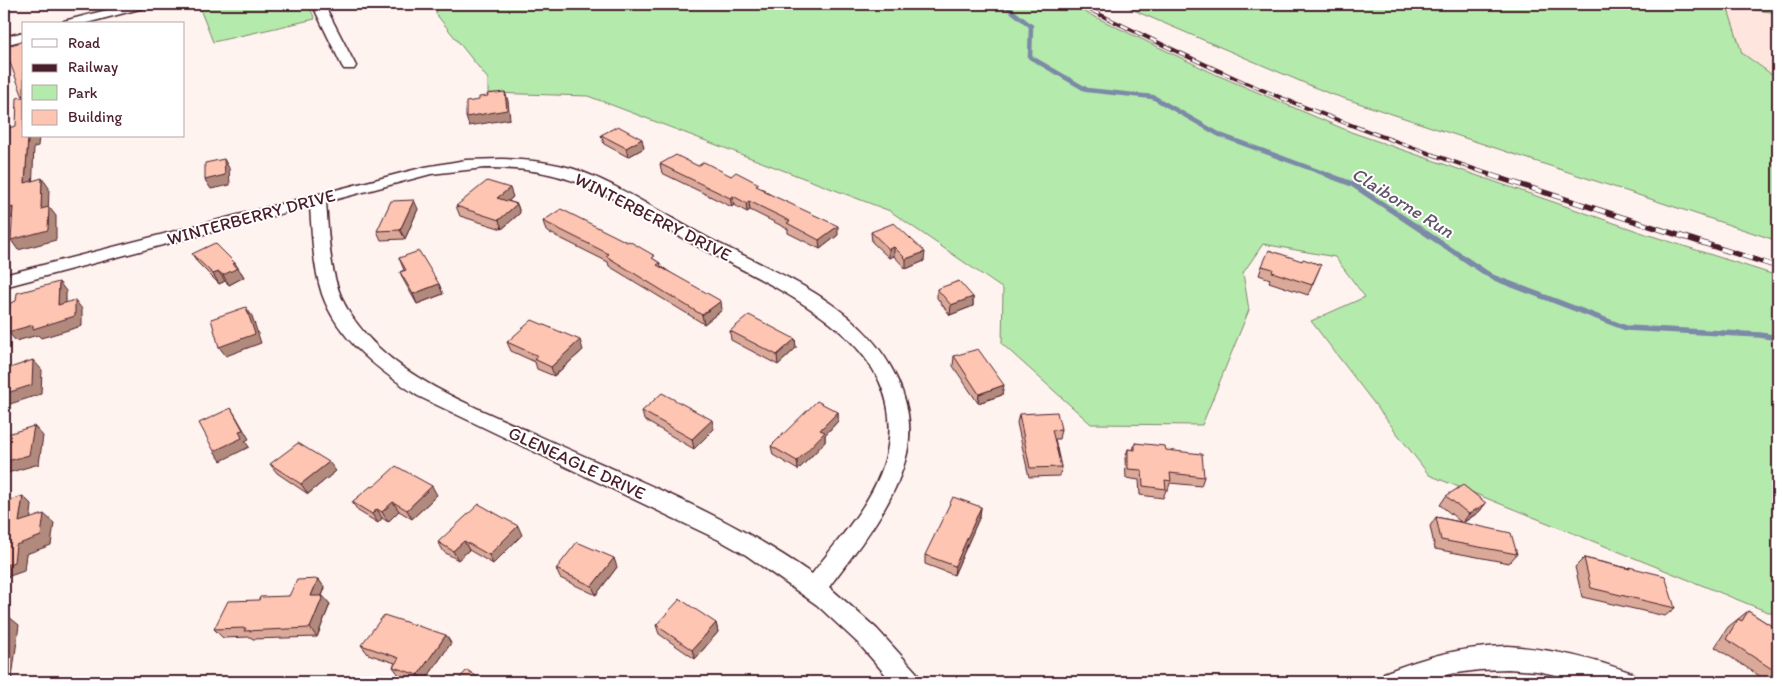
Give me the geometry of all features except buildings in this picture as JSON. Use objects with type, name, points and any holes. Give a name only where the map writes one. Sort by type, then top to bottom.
[{"type":"street","points":[[76,22],[143,4]]},
{"type":"street","points":[[318,4],[349,66]]},
{"type":"street","points":[[4,41],[22,36]]},
{"type":"street","name":"WINTERBERRY DRIVE","points":[[4,281],[452,166],[504,163],[552,168],[585,179],[834,315],[858,336],[871,351],[885,373],[895,397],[900,430],[894,465],[876,502],[815,588]]},
{"type":"street","name":"GLENEAGLE DRIVE","points":[[318,199],[326,277],[335,301],[344,320],[366,347],[395,373],[425,391],[727,533],[772,558],[815,588],[850,618],[892,662],[908,682]]},
{"type":"street","points":[[1393,682],[1412,673],[1440,664],[1492,657],[1536,658],[1565,664],[1623,682]]},
{"type":"shaded area","points":[[1726,6],[1778,13],[1778,79],[1742,53]]},
{"type":"green space","points":[[198,4],[308,4],[315,19],[213,42]]},
{"type":"green space","points":[[437,4],[1068,4],[1217,75],[1351,132],[1646,234],[1778,276],[1778,616],[1429,475],[1311,321],[1365,297],[1335,257],[1263,244],[1243,273],[1249,310],[1202,425],[1091,424],[1002,344],[1003,289],[890,211],[588,96],[488,93],[488,79],[436,14]]},
{"type":"green space","points":[[1123,4],[1778,4],[1778,13],[1727,6],[1742,53],[1778,79],[1778,241],[1328,93]]},
{"type":"waterway","name":"Claiborne Run","points":[[1003,4],[1031,26],[1030,57],[1087,90],[1153,97],[1220,135],[1331,176]]},
{"type":"waterway","name":"Claiborne Run","points":[[1328,175],[1352,184],[1492,277],[1626,328],[1760,335],[1778,338]]},
{"type":"railway","points":[[1078,4],[1204,64],[1277,96],[1369,132],[1494,176]]},
{"type":"railway","points":[[1490,175],[1778,267]]}]
